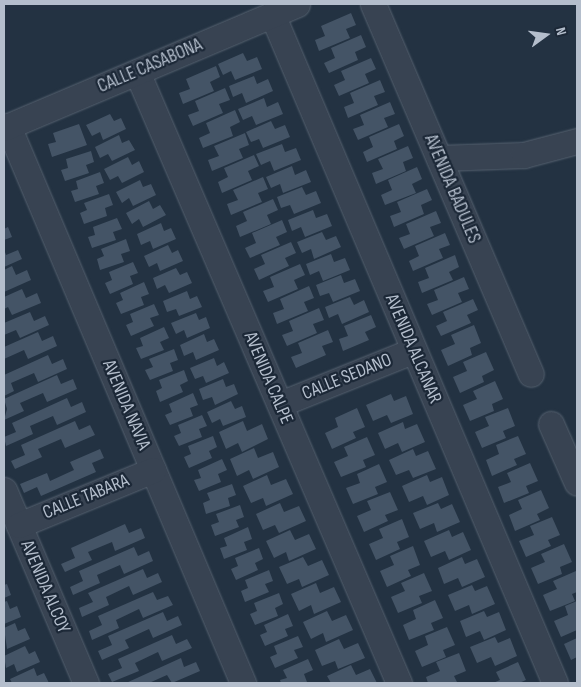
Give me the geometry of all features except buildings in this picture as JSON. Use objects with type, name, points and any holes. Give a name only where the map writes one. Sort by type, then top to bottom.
[{"type":"street","name":"CALLE CASABONA","points":[[6,127],[297,4]]},
{"type":"street","name":"AVENIDA BADULES","points":[[373,4],[531,374]]},
{"type":"street","name":"AVENIDA ALCANAR","points":[[272,14],[555,683]]},
{"type":"street","name":"AVENIDA CALPE","points":[[137,72],[399,683]]},
{"type":"street","name":"AVENIDA NAVIA","points":[[6,127],[244,683]]},
{"type":"street","points":[[438,158],[524,155],[577,141]]},
{"type":"street","name":"CALLE SEDANO","points":[[280,404],[414,350]]},
{"type":"street","points":[[550,424],[575,472]]},
{"type":"street","name":"CALLE TABARA","points":[[19,525],[153,470]]},
{"type":"street","name":"AVENIDA ALCOY","points":[[4,490],[86,683]]}]
